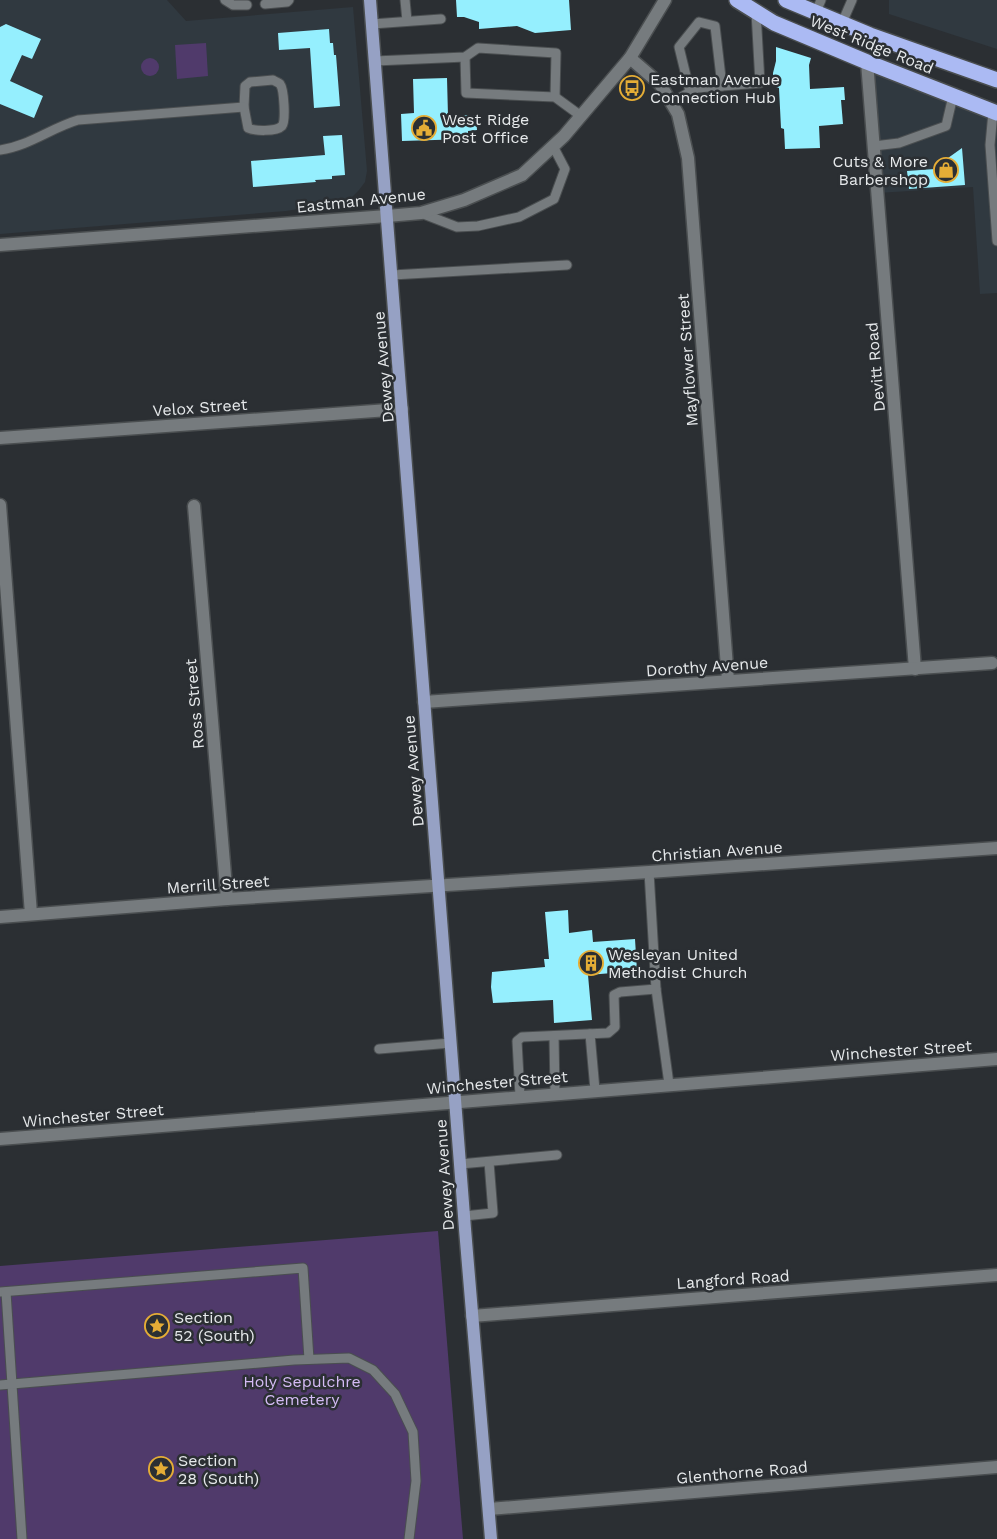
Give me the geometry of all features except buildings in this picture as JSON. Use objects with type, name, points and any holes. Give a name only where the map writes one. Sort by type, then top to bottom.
[{"type":"highway","name":"West Ridge Road","points":[[737,0],[774,23],[995,113]]},
{"type":"highway","name":"West Ridge Road","points":[[786,0],[819,6],[842,23],[997,80]]},
{"type":"main road","name":"Dewey Avenue","points":[[370,0],[450,1043],[491,1539]]},
{"type":"street","name":"Eastman Avenue","points":[[0,246],[421,213],[464,200],[522,176],[553,146],[630,58],[665,0]]},
{"type":"street","name":"Mayflower Street","points":[[630,58],[660,84],[678,114],[688,158],[728,680]]},
{"type":"street","name":"Devitt Road","points":[[867,62],[916,669]]},
{"type":"street","name":"Velox Street","points":[[0,438],[402,408]]},
{"type":"street","points":[[0,506],[31,914]]},
{"type":"street","name":"Ross Street","points":[[194,506],[227,899]]},
{"type":"street","name":"Dorothy Avenue","points":[[424,702],[992,663]]},
{"type":"street","name":"Christian Avenue","points":[[439,886],[997,848]]},
{"type":"street","name":"Merrill Street","points":[[0,917],[227,899],[439,886]]},
{"type":"street","name":"Winchester Street","points":[[0,1139],[997,1059]]},
{"type":"street","name":"Langford Road","points":[[472,1316],[997,1275]]},
{"type":"street","name":"Glenthorne Road","points":[[489,1509],[997,1467]]},
{"type":"lane","points":[[225,0],[232,6],[247,5]]},
{"type":"lane","points":[[266,4],[287,2],[289,0]]},
{"type":"lane","points":[[405,0],[407,21]]},
{"type":"lane","points":[[842,23],[852,0]]},
{"type":"lane","points":[[671,103],[697,88],[760,83],[756,12]]},
{"type":"lane","points":[[372,24],[441,19]]},
{"type":"lane","points":[[690,92],[679,47],[699,22],[715,26],[722,86]]},
{"type":"lane","points":[[375,61],[465,57],[478,48],[556,53],[555,97]]},
{"type":"lane","points":[[465,57],[466,93],[555,97],[581,116]]},
{"type":"lane","points":[[273,80],[279,83],[283,96],[284,120],[282,126],[277,129],[254,131],[248,128],[244,107],[244,86],[250,82],[273,80]]},
{"type":"lane","points":[[874,146],[899,144],[946,126],[954,96]]},
{"type":"lane","points":[[0,150],[14,148],[30,142],[53,129],[78,120],[244,107]]},
{"type":"lane","points":[[995,113],[990,145],[997,240]]},
{"type":"lane","points":[[421,213],[457,227],[478,226],[519,217],[554,199],[565,169],[553,146]]},
{"type":"lane","points":[[392,275],[567,264]]},
{"type":"lane","points":[[649,872],[656,989],[669,1084]]},
{"type":"lane","points":[[520,1096],[517,1041],[522,1037],[608,1033],[615,1027],[614,996],[620,992],[656,989]]},
{"type":"lane","points":[[590,1034],[595,1090]]},
{"type":"lane","points":[[554,1036],[555,1093]]},
{"type":"lane","points":[[379,1049],[450,1043]]},
{"type":"lane","points":[[460,1164],[557,1155]]},
{"type":"lane","points":[[464,1216],[493,1213],[489,1162]]},
{"type":"lane","points":[[22,1539],[3,1292],[303,1268],[309,1359]]},
{"type":"lane","points":[[0,1385],[309,1359],[349,1358],[373,1370],[395,1394],[413,1432],[416,1482],[409,1539]]},
{"type":"shaded area","points":[[0,0],[167,0],[186,21],[353,7],[367,171],[365,182],[352,197],[342,202],[286,211],[0,234]]},
{"type":"shaded area","points":[[889,0],[997,0],[997,49],[889,14]]},
{"type":"shaded area","points":[[867,62],[997,113],[997,293],[980,294],[973,187],[877,193]]},
{"type":"green space","points":[[206,43],[208,76],[177,79],[175,45]]},
{"type":"green space","points":[[146,58],[154,58],[159,63],[157,74],[146,76],[141,71],[141,63]]},
{"type":"green space","name":"Holy Sepulchre Cemetery","points":[[438,1231],[463,1539],[0,1539],[0,1266]]},
{"type":"place","name":"Eastman Avenue Connection Hub","points":[[632,88]]},
{"type":"place","name":"West Ridge Post Office","points":[[424,128]]},
{"type":"place","name":"Cuts & More Barbershop","points":[[946,170]]},
{"type":"place","name":"Wesleyan United Methodist Church","points":[[591,963]]},
{"type":"place","name":"Section 52 (South)","points":[[157,1326]]},
{"type":"place","name":"Section 28 (South)","points":[[161,1469]]}]
